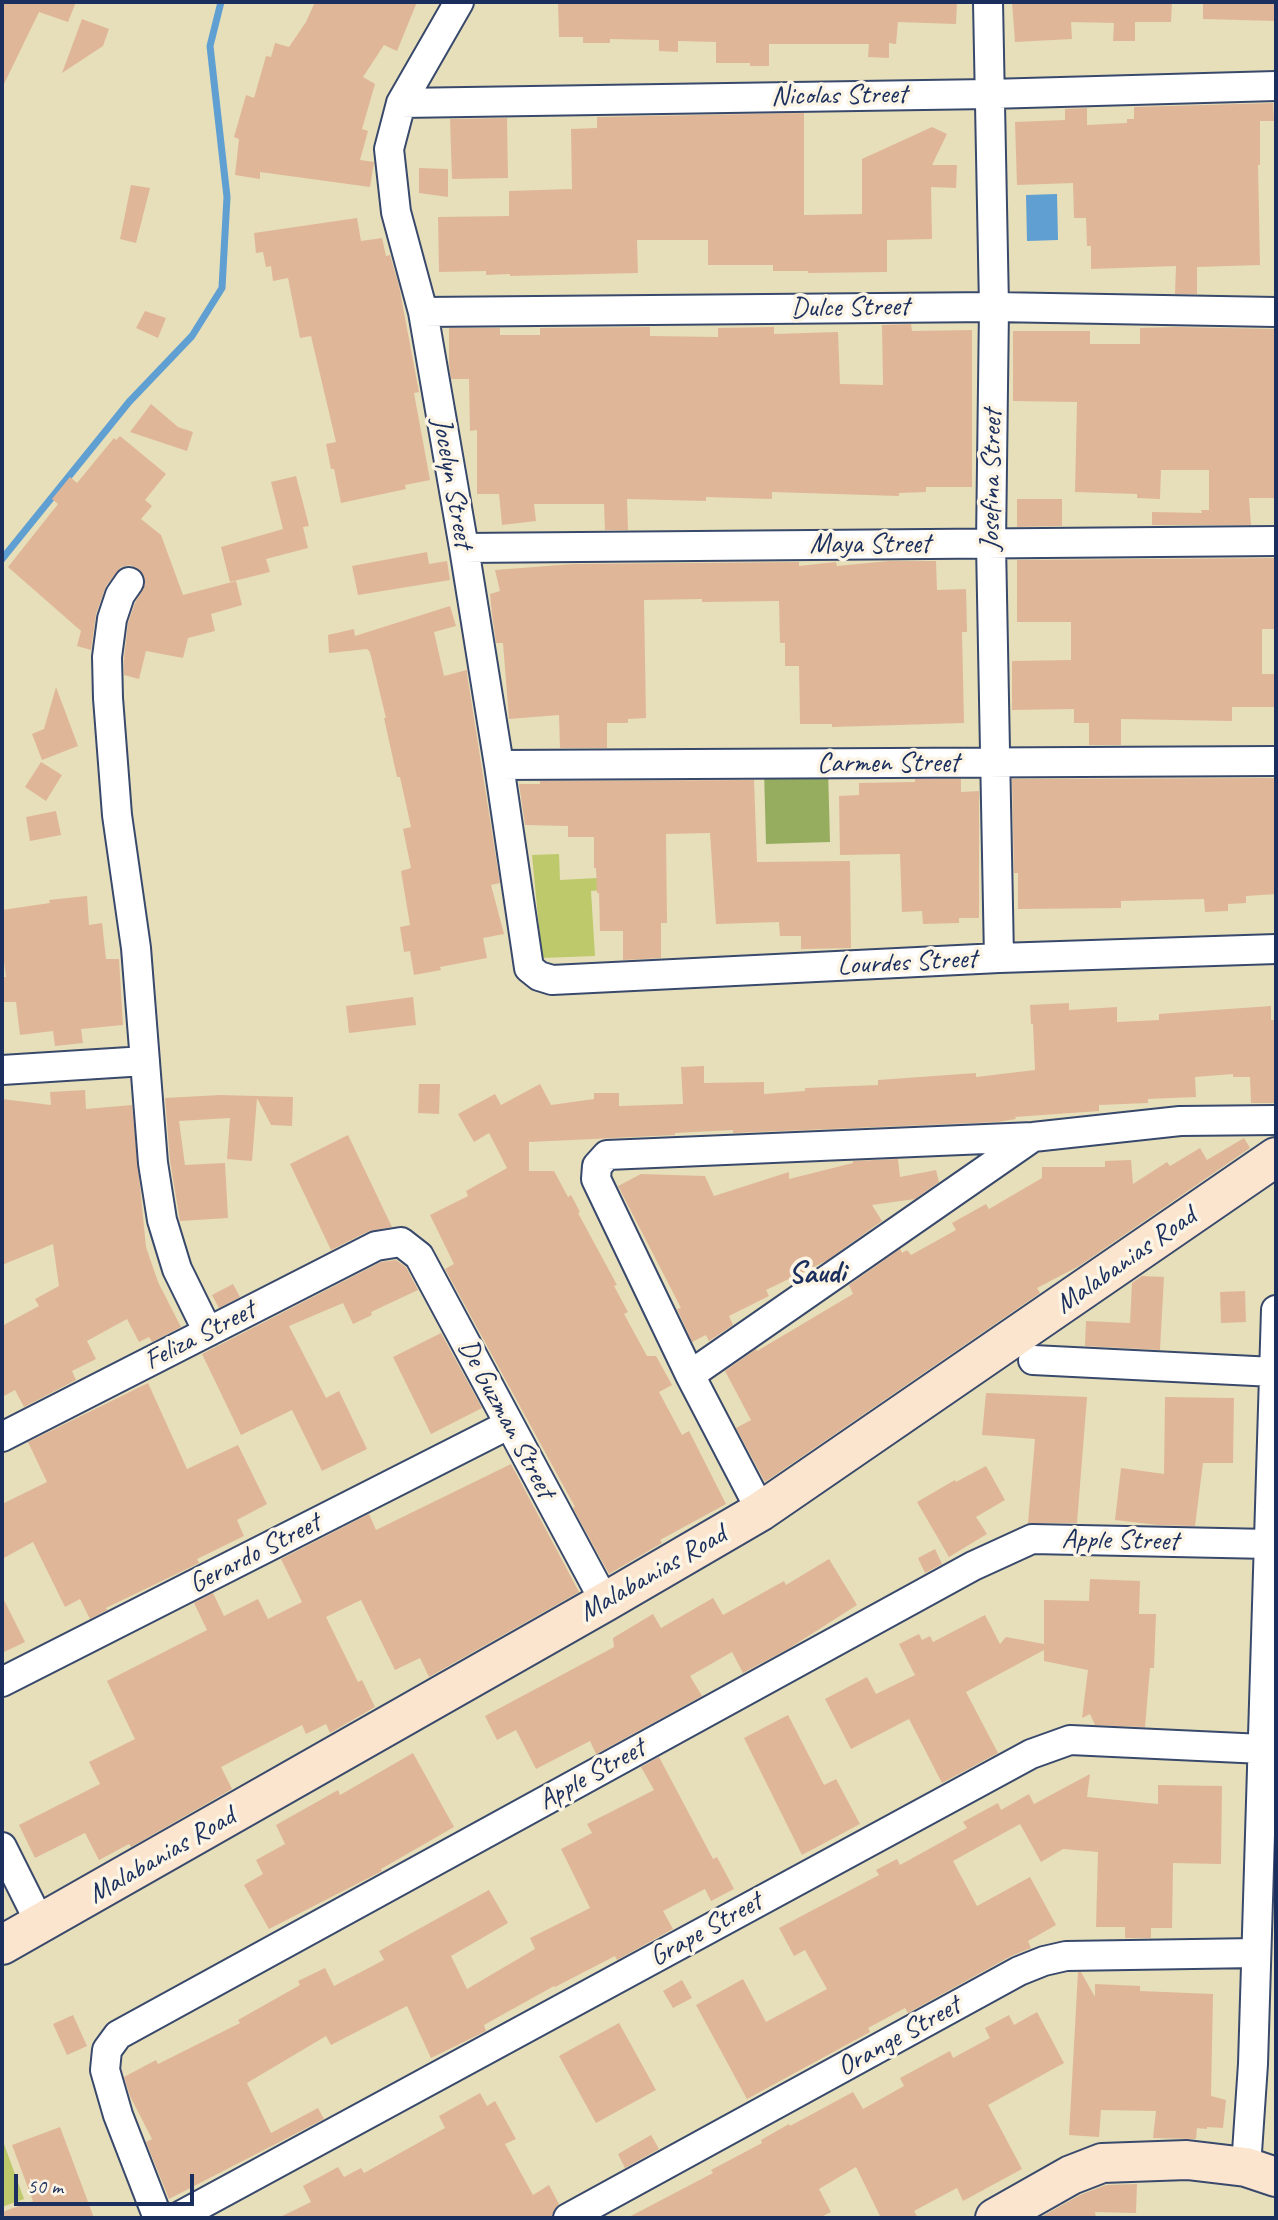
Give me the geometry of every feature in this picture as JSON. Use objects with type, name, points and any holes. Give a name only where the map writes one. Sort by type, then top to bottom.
[{"type":"main road","name":"Malabanias Road","points":[[2,1945],[761,1511],[1276,1157]]},
{"type":"main road","points":[[995,2218],[1071,2175],[1102,2163],[1187,2160],[1261,2172]]},
{"type":"street","name":"Jocelyn Street","points":[[459,2],[401,103],[389,149],[396,212],[423,312],[464,548],[528,968],[539,976]]},
{"type":"street","name":"Josefina Street","points":[[988,2],[994,307],[991,544],[999,958]]},
{"type":"street","name":"Nicolas Street","points":[[401,103],[989,94],[1276,86]]},
{"type":"street","name":"Dulce Street","points":[[423,312],[994,307],[1276,313]]},
{"type":"street","name":"Maya Street","points":[[464,548],[1276,541]]},
{"type":"street","points":[[129,582],[120,595],[112,619],[107,657],[108,698],[117,815],[136,948],[153,1163],[162,1220],[177,1269],[208,1332]]},
{"type":"street","name":"Carmen Street","points":[[499,765],[1276,761]]},
{"type":"street","name":"Lourdes Street","points":[[539,976],[551,980],[565,980],[999,958],[1276,949]]},
{"type":"street","points":[[2,1070],[145,1061]]},
{"type":"street","points":[[761,1511],[690,1375],[596,1179],[597,1166],[607,1155],[1033,1137],[1180,1121],[1276,1120]]},
{"type":"street","points":[[690,1375],[1033,1137]]},
{"type":"street","name":"Feliza Street","points":[[2,1437],[376,1246],[401,1242]]},
{"type":"street","name":"De Guzman Street","points":[[401,1242],[419,1256],[606,1602]]},
{"type":"street","points":[[1261,2172],[1256,1953],[1276,1310]]},
{"type":"street","points":[[1033,1360],[1274,1372]]},
{"type":"street","name":"Gerardo Street","points":[[2,1682],[509,1425]]},
{"type":"street","name":"Apple Street","points":[[158,2218],[118,2115],[105,2070],[107,2050],[118,2035],[974,1566],[1032,1539],[1269,1545]]},
{"type":"street","name":"Grape Street","points":[[176,2218],[1031,1754],[1070,1740],[1263,1749]]},
{"type":"street","points":[[2,1847],[41,1925]]},
{"type":"street","name":"Orange Street","points":[[568,2218],[1019,1971],[1044,1961],[1066,1956],[1256,1953]]},
{"type":"green space","points":[[828,768],[830,842],[766,844],[764,770]]},
{"type":"green space","points":[[559,854],[560,880],[616,877],[616,889],[591,891],[595,956],[542,958],[532,855]]},
{"type":"green space","points":[[4,2144],[24,2199],[2,2207],[2,2145]]},
{"type":"water","points":[[1057,194],[1058,240],[1027,241],[1026,195]]},
{"type":"building","points":[[2,2],[76,2],[68,22],[39,12],[2,88]]},
{"type":"building","points":[[315,2],[417,2],[397,51],[384,45],[363,77],[375,84],[362,129],[368,131],[360,160],[374,162],[370,187],[260,172],[260,179],[235,175],[239,139],[234,137],[246,95],[254,98],[266,56],[271,57],[275,43],[289,47],[306,22]]},
{"type":"building","points":[[558,2],[957,2],[956,24],[898,22],[896,44],[889,43],[889,58],[868,57],[869,44],[769,44],[769,66],[750,66],[750,63],[716,63],[716,42],[678,41],[678,52],[659,51],[659,40],[610,39],[610,43],[583,43],[583,37],[559,37]]},
{"type":"building","points":[[1012,2],[1172,2],[1171,22],[1135,22],[1135,41],[1113,41],[1114,23],[1071,22],[1072,39],[1015,42]]},
{"type":"building","points":[[1203,2],[1276,2],[1276,21],[1203,19]]},
{"type":"building","points":[[82,19],[109,29],[103,46],[62,73]]},
{"type":"building","points":[[1273,103],[1274,121],[1260,121],[1260,265],[1197,267],[1197,294],[1175,294],[1176,266],[1091,269],[1091,246],[1087,246],[1086,218],[1074,218],[1073,183],[1017,185],[1015,122],[1065,120],[1065,109],[1087,108],[1087,125],[1127,123],[1127,119],[1134,119],[1134,107]]},
{"type":"building","points":[[804,113],[804,215],[862,214],[862,159],[932,127],[947,134],[932,165],[957,165],[956,188],[931,187],[932,239],[887,240],[887,272],[808,273],[773,271],[773,265],[708,265],[708,240],[637,240],[638,273],[510,276],[486,275],[486,271],[439,272],[438,217],[509,216],[509,191],[572,189],[571,129],[597,128],[597,117]]},
{"type":"building","points":[[507,118],[508,178],[452,179],[450,119]]},
{"type":"building","points":[[419,168],[448,169],[448,197],[419,193]]},
{"type":"building","points":[[131,185],[150,188],[136,243],[120,239]]},
{"type":"building","points":[[357,218],[361,241],[382,238],[386,256],[390,255],[399,286],[419,392],[414,393],[430,480],[405,485],[406,489],[341,503],[326,444],[336,442],[311,336],[300,338],[288,278],[273,281],[271,266],[266,267],[263,252],[256,253],[254,233]]},
{"type":"building","points":[[145,311],[166,318],[158,338],[136,328]]},
{"type":"building","points":[[911,324],[912,331],[972,330],[972,487],[926,487],[926,492],[899,493],[899,496],[772,492],[772,499],[627,499],[628,530],[605,530],[604,504],[534,504],[536,521],[502,525],[499,494],[477,494],[477,430],[470,431],[469,379],[451,379],[449,328],[500,328],[500,335],[540,335],[540,328],[650,327],[650,336],[718,337],[718,328],[774,327],[774,334],[838,332],[840,384],[883,385],[882,325]]},
{"type":"building","points":[[1140,328],[1276,329],[1276,498],[1249,498],[1251,525],[1152,525],[1152,512],[1202,513],[1201,510],[1209,510],[1209,470],[1161,470],[1160,499],[1137,498],[1137,494],[1075,492],[1077,402],[1013,401],[1013,331],[1090,331],[1090,344],[1140,344]]},
{"type":"building","points":[[151,404],[178,427],[193,432],[187,451],[130,432]]},
{"type":"building","points":[[120,436],[166,474],[145,500],[152,506],[141,519],[161,535],[183,595],[236,581],[242,605],[211,614],[215,631],[188,638],[183,658],[146,651],[139,679],[124,675],[124,658],[128,623],[145,584],[139,569],[130,565],[121,567],[106,586],[96,614],[91,650],[77,646],[81,631],[8,567],[58,504],[52,499],[70,477],[77,483],[114,438],[116,440]]},
{"type":"building","points":[[296,476],[309,526],[303,527],[308,548],[266,559],[270,572],[230,582],[221,547],[283,529],[271,482]]},
{"type":"building","points":[[1017,499],[1062,499],[1062,526],[1017,527]]},
{"type":"building","points":[[427,552],[429,564],[447,561],[450,580],[358,595],[352,566]]},
{"type":"building","points":[[1276,558],[1276,629],[1262,629],[1262,674],[1276,674],[1276,707],[1232,707],[1232,721],[1121,719],[1121,745],[1089,745],[1089,723],[1074,723],[1074,709],[1012,710],[1012,661],[1071,660],[1071,622],[1017,622],[1017,560]]},
{"type":"building","points":[[889,561],[936,561],[937,590],[966,589],[967,632],[962,632],[964,723],[832,727],[832,724],[800,724],[799,666],[785,666],[785,643],[780,643],[779,601],[702,602],[702,599],[644,600],[646,718],[628,719],[628,723],[607,723],[607,748],[560,748],[559,715],[509,719],[503,643],[496,643],[490,594],[500,591],[495,570],[573,564],[799,562],[799,566],[836,562],[837,566]]},
{"type":"building","points":[[450,606],[456,626],[434,632],[444,676],[467,670],[500,883],[491,885],[504,934],[483,938],[487,958],[414,975],[410,951],[404,952],[400,927],[410,925],[401,871],[411,868],[403,829],[411,827],[400,777],[397,777],[370,652],[367,649],[329,653],[328,635],[354,629],[355,636]]},
{"type":"building","points":[[56,687],[78,746],[42,760],[32,734],[44,729]]},
{"type":"building","points":[[41,762],[62,775],[46,801],[25,787]]},
{"type":"building","points":[[1276,778],[1276,894],[1246,896],[1246,903],[1228,904],[1228,911],[1205,912],[1204,899],[1121,901],[1121,908],[1018,909],[1018,873],[1014,873],[1012,779]]},
{"type":"building","points":[[915,779],[961,779],[961,792],[979,791],[979,918],[959,918],[959,923],[923,924],[922,911],[902,912],[900,854],[840,855],[839,796],[859,795],[859,783],[915,782]]},
{"type":"building","points":[[754,780],[757,862],[850,861],[851,948],[801,949],[801,936],[780,936],[779,922],[716,924],[710,833],[666,834],[667,923],[661,923],[661,958],[623,960],[623,931],[600,931],[594,837],[568,837],[568,826],[525,825],[519,784],[540,784],[540,781]]},
{"type":"building","points":[[56,811],[61,835],[30,841],[26,817]]},
{"type":"building","points":[[87,896],[89,925],[102,923],[106,959],[119,959],[123,1025],[81,1029],[83,1043],[55,1046],[53,1031],[20,1035],[16,1002],[2,1002],[2,977],[6,977],[2,946],[2,910],[50,903],[49,900]]},
{"type":"building","points":[[413,997],[416,1025],[349,1033],[346,1006]]},
{"type":"building","points":[[1069,1003],[1069,1010],[1117,1007],[1117,1022],[1159,1020],[1159,1014],[1271,1006],[1271,1020],[1276,1020],[1276,1103],[1251,1103],[1250,1077],[1233,1077],[1233,1074],[1195,1077],[1196,1097],[1099,1105],[1099,1111],[1015,1117],[1016,1119],[998,1122],[733,1133],[733,1130],[529,1142],[529,1171],[554,1171],[568,1197],[571,1195],[617,1285],[614,1286],[628,1312],[624,1314],[647,1356],[656,1356],[672,1385],[659,1392],[682,1435],[689,1431],[726,1504],[660,1540],[662,1543],[609,1574],[445,1269],[454,1264],[430,1215],[468,1196],[466,1191],[507,1168],[489,1133],[474,1142],[458,1114],[495,1094],[501,1105],[540,1084],[551,1105],[594,1099],[594,1093],[619,1093],[619,1106],[683,1104],[681,1067],[704,1066],[704,1083],[764,1082],[764,1094],[805,1091],[805,1088],[878,1085],[878,1080],[976,1073],[976,1077],[1035,1070],[1030,1005]]},
{"type":"building","points":[[419,1084],[440,1084],[439,1114],[418,1113]]},
{"type":"building","points":[[85,1090],[86,1109],[132,1105],[146,1247],[158,1282],[181,1327],[152,1342],[149,1337],[139,1342],[127,1319],[87,1341],[96,1359],[72,1371],[76,1380],[24,1407],[15,1390],[2,1397],[2,1326],[39,1306],[35,1299],[59,1286],[53,1244],[2,1265],[2,1099],[51,1105],[50,1092]]},
{"type":"building","points":[[220,1095],[293,1097],[292,1126],[271,1125],[257,1098],[252,1161],[227,1159],[230,1118],[179,1121],[185,1165],[225,1163],[228,1218],[180,1221],[170,1161],[165,1098]]},
{"type":"building","points":[[348,1135],[392,1227],[369,1231],[331,1250],[290,1164]]},
{"type":"building","points":[[1244,1138],[1250,1148],[1079,1266],[1037,1288],[1040,1293],[765,1482],[736,1428],[751,1420],[725,1371],[756,1349],[757,1351],[853,1294],[849,1285],[900,1249],[902,1253],[907,1250],[911,1255],[956,1230],[952,1223],[986,1204],[989,1209],[1042,1178],[1042,1167],[1105,1167],[1105,1161],[1131,1160],[1133,1184],[1167,1162],[1170,1166],[1200,1148],[1207,1160]]},
{"type":"building","points":[[898,1159],[900,1177],[936,1170],[939,1182],[915,1199],[872,1205],[882,1221],[826,1261],[766,1290],[769,1296],[729,1316],[733,1325],[709,1341],[706,1335],[692,1342],[677,1309],[681,1308],[618,1186],[641,1174],[705,1176],[714,1196],[789,1172],[789,1179],[853,1161]]},
{"type":"building","points":[[396,1260],[406,1267],[418,1290],[371,1312],[372,1315],[353,1324],[343,1303],[289,1326],[326,1398],[339,1391],[367,1449],[322,1471],[292,1410],[241,1435],[202,1354],[381,1262]]},
{"type":"building","points":[[1142,1276],[1164,1277],[1160,1350],[1085,1346],[1086,1321],[1130,1323],[1132,1283]]},
{"type":"building","points":[[233,1284],[240,1297],[219,1308],[212,1295]]},
{"type":"building","points":[[1245,1291],[1246,1322],[1221,1323],[1220,1292]]},
{"type":"building","points":[[441,1333],[482,1408],[431,1434],[393,1357]]},
{"type":"building","points":[[148,1383],[187,1469],[238,1445],[267,1504],[237,1520],[244,1536],[197,1559],[199,1563],[106,1608],[107,1610],[90,1619],[80,1599],[65,1607],[33,1542],[2,1559],[2,1504],[47,1482],[28,1442]]},
{"type":"building","points":[[986,1393],[1087,1397],[1077,1523],[1028,1523],[1035,1439],[982,1435]]},
{"type":"building","points":[[1165,1397],[1234,1398],[1233,1463],[1203,1463],[1195,1526],[1115,1520],[1121,1468],[1164,1474]]},
{"type":"building","points":[[511,1464],[579,1592],[429,1677],[420,1658],[395,1670],[361,1600],[326,1617],[358,1682],[362,1680],[375,1707],[330,1733],[326,1724],[306,1734],[302,1725],[221,1767],[232,1789],[131,1847],[129,1844],[99,1860],[85,1833],[35,1858],[19,1825],[100,1784],[89,1762],[135,1739],[107,1681],[207,1630],[194,1603],[213,1593],[224,1616],[258,1599],[268,1619],[302,1602],[281,1559],[369,1514],[376,1530]]},
{"type":"building","points":[[986,1466],[1005,1500],[976,1517],[987,1534],[949,1557],[917,1502]]},
{"type":"building","points":[[935,1549],[942,1564],[925,1573],[918,1558]]},
{"type":"building","points":[[829,1559],[857,1605],[788,1649],[743,1673],[732,1652],[690,1676],[702,1696],[596,1754],[590,1741],[536,1769],[516,1730],[497,1740],[485,1716],[614,1647],[613,1638],[653,1614],[661,1628],[713,1598],[723,1615],[784,1581],[786,1585]]},
{"type":"building","points":[[1090,1579],[1140,1581],[1139,1614],[1156,1614],[1154,1668],[1150,1668],[1145,1727],[1095,1725],[1090,1714],[1082,1718],[1088,1670],[1044,1661],[1044,1650],[966,1692],[998,1753],[942,1783],[909,1719],[851,1749],[825,1699],[867,1677],[876,1694],[915,1675],[899,1644],[919,1634],[922,1640],[930,1636],[933,1642],[985,1615],[1000,1644],[1006,1637],[1044,1644],[1044,1600],[1089,1601]]},
{"type":"building","points":[[2,1596],[25,1642],[2,1653]]},
{"type":"building","points":[[788,1715],[824,1785],[836,1779],[860,1824],[802,1855],[744,1738]]},
{"type":"building","points":[[413,1753],[454,1827],[381,1869],[382,1871],[269,1929],[244,1885],[263,1874],[256,1860],[285,1844],[276,1825],[338,1790],[340,1795]]},
{"type":"building","points":[[659,1757],[713,1859],[717,1857],[734,1889],[711,1901],[705,1889],[663,1911],[673,1929],[617,1960],[615,1956],[554,1986],[484,2025],[486,2031],[431,2058],[407,2006],[331,2045],[326,2036],[247,2083],[271,2133],[318,2108],[324,2119],[169,2199],[146,2142],[152,2139],[130,2096],[124,2077],[156,2060],[158,2064],[240,2023],[238,2020],[300,1985],[298,1981],[325,1968],[334,1986],[384,1960],[379,1951],[489,1890],[508,1923],[451,1956],[467,1989],[535,1949],[530,1938],[590,1908],[561,1849],[592,1833],[587,1824],[654,1790],[641,1767]]},
{"type":"building","points":[[1090,1774],[1087,1797],[1158,1804],[1158,1785],[1222,1786],[1221,1864],[1173,1863],[1172,1928],[1151,1928],[1151,1938],[1125,1938],[1125,1927],[1096,1927],[1098,1852],[1063,1849],[1041,1862],[1020,1824],[953,1861],[977,1906],[1030,1877],[1056,1925],[1028,1941],[1031,1948],[1011,1956],[908,2013],[905,2008],[868,2028],[870,2032],[747,2099],[696,2005],[743,1979],[766,2022],[827,1989],[805,1950],[794,1956],[779,1928],[879,1875],[876,1870],[897,1859],[900,1865],[967,1828],[963,1822],[998,1803],[1001,1810],[1029,1794],[1034,1804]]},
{"type":"building","points":[[1078,1972],[1081,1972],[1095,1997],[1095,1984],[1140,1986],[1140,1991],[1213,1994],[1211,2096],[1226,2100],[1223,2128],[1197,2128],[1196,2139],[1153,2138],[1156,2111],[1101,2110],[1099,2137],[1069,2135]]},
{"type":"building","points":[[682,1980],[692,1998],[673,2008],[663,1991]]},
{"type":"building","points":[[1037,2012],[1064,2063],[988,2105],[1022,2169],[963,2201],[957,2188],[914,2211],[918,2218],[881,2218],[856,2167],[819,2189],[831,2212],[819,2218],[627,2218],[713,2173],[711,2170],[762,2143],[761,2140],[789,2124],[790,2126],[853,2092],[863,2109],[904,2086],[900,2078],[950,2051],[953,2058],[990,2038],[985,2028],[1009,2015],[1014,2025]]},
{"type":"building","points":[[73,2015],[87,2046],[67,2055],[53,2024]]},
{"type":"building","points":[[619,2023],[656,2090],[596,2123],[559,2056]]},
{"type":"building","points":[[480,2093],[487,2106],[495,2101],[516,2139],[505,2144],[533,2195],[549,2185],[559,2204],[551,2218],[278,2218],[311,2202],[303,2186],[338,2167],[344,2177],[361,2168],[364,2173],[445,2128],[439,2116]]},
{"type":"building","points":[[60,2127],[94,2218],[2,2218],[2,2212],[33,2201],[12,2145]]},
{"type":"building","points":[[651,2135],[659,2149],[625,2168],[618,2154]]},
{"type":"building","points":[[1137,2184],[1136,2213],[1095,2212],[1096,2218],[1039,2218],[1080,2195],[1106,2185]]},
{"type":"waterway","points":[[2,559],[129,402],[192,336],[222,288],[227,197],[210,46],[221,2]]},
{"type":"district","name":"Saudi","points":[[817,1274]]}]
